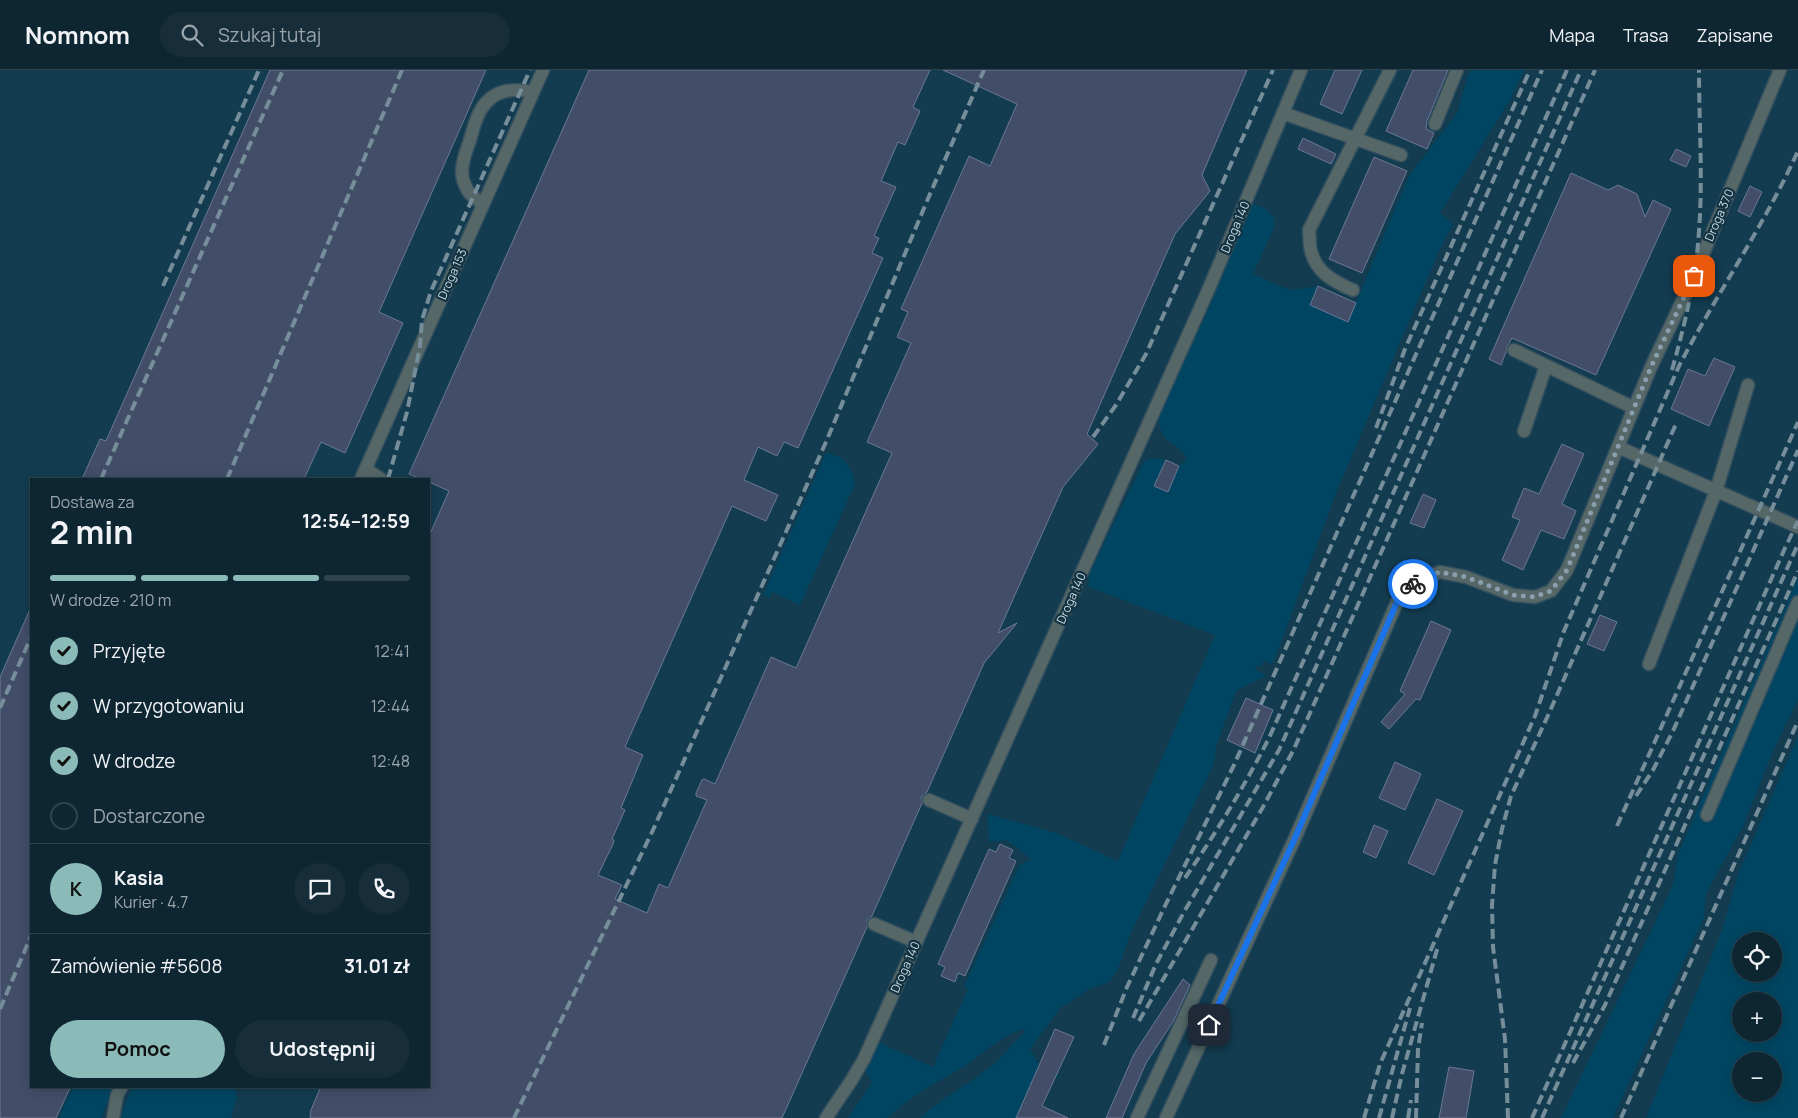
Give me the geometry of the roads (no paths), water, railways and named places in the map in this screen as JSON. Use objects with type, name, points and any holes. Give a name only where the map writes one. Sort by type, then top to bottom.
[{"type":"lane","name":"Droga 153","points":[[363,474],[543,70]]},
{"type":"lane","name":"Droga 140","points":[[826,1118],[864,1058],[1206,295],[1301,70]]},
{"type":"lane","points":[[1353,290],[1334,282],[1320,268],[1311,251],[1309,230],[1390,70]]},
{"type":"lane","points":[[1435,124],[1457,70]]},
{"type":"lane","name":"Droga 370","points":[[1166,1118],[1295,838],[1397,602],[1416,581],[1440,572],[1466,577],[1513,595],[1534,597],[1551,591],[1567,570],[1651,367],[1694,276],[1780,70]]},
{"type":"lane","points":[[483,204],[471,195],[464,185],[462,172],[464,159],[481,108],[492,97],[505,90],[518,89],[533,92]]},
{"type":"lane","points":[[1283,114],[1401,155]]},
{"type":"lane","points":[[1514,350],[1634,408]]},
{"type":"lane","points":[[1524,431],[1546,366]]},
{"type":"lane","points":[[1649,664],[1716,491],[1748,385]]},
{"type":"lane","points":[[1618,448],[1798,527]]},
{"type":"lane","points":[[363,474],[377,478]]},
{"type":"lane","points":[[1707,815],[1798,602]]},
{"type":"lane","points":[[930,800],[972,819]]},
{"type":"lane","points":[[874,924],[916,942]]},
{"type":"lane","points":[[1137,1118],[1211,960]]},
{"type":"lane","points":[[113,1118],[117,1095],[121,1088]]},
{"type":"railway","points":[[163,286],[259,70]]},
{"type":"railway","points":[[101,478],[283,70]]},
{"type":"railway","points":[[227,478],[402,70]]},
{"type":"railway","points":[[388,478],[407,412],[420,346],[422,320],[431,291],[530,70]]},
{"type":"railway","points":[[514,1118],[653,830],[826,442],[984,70]]},
{"type":"railway","points":[[1093,437],[1116,405],[1146,354],[1273,70]]},
{"type":"railway","points":[[1376,428],[1405,349],[1530,70]]},
{"type":"railway","points":[[1104,1045],[1127,987],[1234,765],[1542,70]]},
{"type":"railway","points":[[1185,878],[1208,844],[1269,738],[1567,70]]},
{"type":"railway","points":[[1133,1018],[1156,964],[1184,912],[1279,750],[1581,70]]},
{"type":"railway","points":[[1139,1021],[1263,807],[1294,749],[1595,70]]},
{"type":"railway","points":[[1672,370],[1689,301],[1698,249],[1701,191],[1699,70]]},
{"type":"railway","points":[[1364,1118],[1380,1064],[1535,716],[1564,631],[1679,366],[1785,179],[1798,151]]},
{"type":"railway","points":[[1617,826],[1798,422]]},
{"type":"railway","points":[[1508,1118],[1505,1039],[1493,947],[1492,905],[1495,865],[1502,829],[1511,796],[1676,424]]},
{"type":"railway","points":[[1636,796],[1653,770],[1673,731],[1798,450]]},
{"type":"railway","points":[[1532,1118],[1798,521]]},
{"type":"railway","points":[[1542,1118],[1798,544]]},
{"type":"railway","points":[[1573,1063],[1605,1005],[1798,571]]},
{"type":"railway","points":[[0,708],[30,639]]},
{"type":"railway","points":[[1621,1118],[1798,721]]},
{"type":"railway","points":[[0,1009],[30,938]]},
{"type":"railway","points":[[1392,1118],[1402,1074],[1438,946]]},
{"type":"railway","points":[[1379,1118],[1410,1008]]},
{"type":"railway","points":[[1416,1118],[1418,1049],[1422,1023]]},
{"type":"railway","points":[[1408,1118],[1411,1100]]}]
